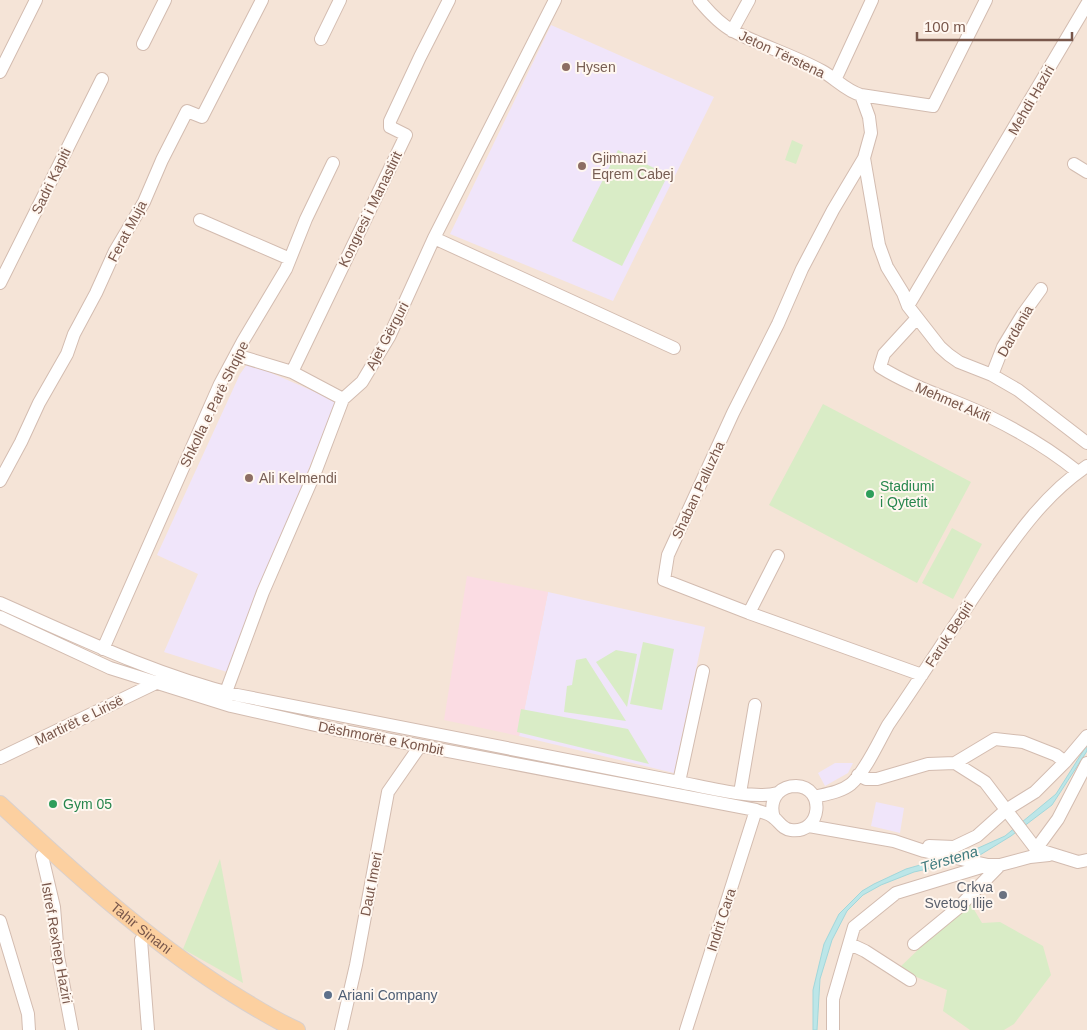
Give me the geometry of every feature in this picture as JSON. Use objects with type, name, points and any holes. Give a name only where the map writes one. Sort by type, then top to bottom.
[{"type":"main road","name":"Tahir Sinani","points":[[0,804],[100,894],[173,954],[266,1015],[297,1030]]},
{"type":"main road","name":"Tahir Sinani","points":[[0,819],[141,940],[197,982],[256,1021],[275,1030]]},
{"type":"street","points":[[0,72],[36,0]]},
{"type":"street","points":[[143,44],[165,0]]},
{"type":"street","name":"Ferat Muja","points":[[0,481],[67,354],[74,334],[115,251],[144,202],[162,160],[187,111],[202,117],[262,0]]},
{"type":"street","points":[[321,38],[340,0]]},
{"type":"street","name":"Kongresi i Manastirit","points":[[292,372],[406,135],[390,127],[390,121],[449,0]]},
{"type":"street","name":"Ajet Gërguri","points":[[224,698],[263,592],[316,470],[343,399],[362,382],[389,337],[434,238],[555,0]]},
{"type":"street","name":"Jeton Tërstena","points":[[699,0],[732,31],[795,57],[823,72],[853,93],[861,95]]},
{"type":"street","points":[[732,31],[749,0]]},
{"type":"street","points":[[835,80],[872,0]]},
{"type":"street","points":[[861,95],[933,106],[985,2]]},
{"type":"street","name":"Mehdi Haziri","points":[[908,306],[1087,4]]},
{"type":"street","name":"Sadri Kapiti","points":[[0,283],[102,79]]},
{"type":"street","points":[[861,95],[870,117],[871,133],[864,158],[879,245],[887,267],[908,306],[940,347],[949,355],[960,362],[992,375],[1018,390],[1087,443]]},
{"type":"street","name":"Shaban Palluzha","points":[[864,158],[833,210],[802,269],[778,324],[733,413],[668,555],[664,580],[749,613],[922,675]]},
{"type":"street","name":"Shkolla e Parë Shqipe","points":[[103,649],[200,428],[236,355],[286,269],[306,219],[333,163]]},
{"type":"street","points":[[1074,164],[1087,172]]},
{"type":"street","points":[[200,220],[290,259]]},
{"type":"street","points":[[434,238],[674,348]]},
{"type":"street","name":"Dardania","points":[[992,375],[1003,347],[1023,314],[1042,288]]},
{"type":"street","name":"Mehmet Akifi","points":[[917,318],[884,354],[880,367],[902,380],[988,416],[1083,469]]},
{"type":"street","points":[[236,355],[292,372],[343,399]]},
{"type":"street","name":"Faruk Beqiri","points":[[814,797],[834,793],[851,784],[858,776],[888,725],[1011,542],[1037,510],[1083,469]]},
{"type":"street","points":[[749,613],[778,556]]},
{"type":"street","name":"Dëshmorët e Kombit","points":[[0,603],[161,677],[224,698],[324,727],[756,810],[774,818]]},
{"type":"street","name":"Dëshmorët e Kombit","points":[[0,617],[110,668],[161,677]]},
{"type":"street","points":[[679,782],[703,670]]},
{"type":"street","name":"Martirët e Lirisë","points":[[0,758],[161,677]]},
{"type":"street","name":"Dëshmorët e Kombit","points":[[224,698],[740,793],[771,795],[778,793]]},
{"type":"street","points":[[740,793],[755,704]]},
{"type":"street","points":[[894,841],[907,840],[930,846],[954,847],[976,836],[1035,792],[1065,762],[1087,736]]},
{"type":"street","points":[[858,776],[877,779],[928,764],[955,762],[996,739],[1023,742],[1056,755],[1065,762]]},
{"type":"street","name":"Daut Imeri","points":[[341,1030],[356,965],[388,792],[420,746]]},
{"type":"street","points":[[538,769],[542,756]]},
{"type":"street","points":[[868,761],[874,773],[884,776]]},
{"type":"street","points":[[955,762],[985,782],[1032,845],[1078,862],[1087,860]]},
{"type":"street","points":[[1032,845],[1058,820],[1087,764]]},
{"type":"street","points":[[655,791],[658,778]]},
{"type":"street","points":[[809,826],[817,811],[814,797],[806,789],[794,786],[783,789],[778,793],[772,807],[774,818],[777,823],[787,830],[799,830],[809,826],[894,841],[924,851],[989,864]]},
{"type":"street","name":"Indrit Cara","points":[[686,1030],[756,810]]},
{"type":"street","points":[[833,1030],[833,999],[854,928],[896,893],[989,864],[1054,854]]},
{"type":"street","name":"Istref Rexhep Haziri","points":[[42,856],[54,907],[58,956],[72,1030]]},
{"type":"street","points":[[914,944],[959,907],[989,864]]},
{"type":"street","points":[[0,921],[28,1014],[29,1030]]},
{"type":"street","points":[[141,940],[148,1030]]},
{"type":"street","points":[[850,944],[910,980]]},
{"type":"shaded area","points":[[0,0],[1087,0],[1087,1030],[0,1030]]},
{"type":"shaded area","name":"Gjimnazi Eqrem Cabej","points":[[551,25],[714,97],[613,301],[450,234]]},
{"type":"shaded area","name":"Ali Kelmendi","points":[[248,363],[336,401],[227,672],[164,652],[198,574],[157,555],[240,374]]},
{"type":"shaded area","points":[[467,576],[548,592],[519,736],[444,720]]},
{"type":"shaded area","points":[[548,592],[705,627],[674,773],[519,736]]},
{"type":"shaded area","points":[[835,763],[853,763],[848,773],[825,786],[818,773]]},
{"type":"shaded area","points":[[876,802],[904,808],[900,833],[871,826]]},
{"type":"green space","points":[[792,140],[803,145],[796,164],[785,160]]},
{"type":"green space","points":[[618,150],[668,175],[622,266],[572,241]]},
{"type":"green space","name":"Stadiumi i Qytetit","points":[[823,404],[971,482],[917,583],[769,505]]},
{"type":"green space","points":[[952,528],[982,544],[953,599],[922,583]]},
{"type":"green space","points":[[643,642],[674,649],[662,710],[630,704]]},
{"type":"green space","points":[[616,650],[637,654],[627,707],[596,662]]},
{"type":"green space","points":[[586,658],[626,721],[564,712],[567,686],[572,685],[576,660]]},
{"type":"green space","points":[[521,709],[628,729],[649,764],[517,732]]},
{"type":"green space","points":[[220,859],[243,983],[183,949]]},
{"type":"green space","points":[[969,901],[982,923],[1000,922],[1043,946],[1051,975],[1014,1024],[1004,1030],[970,1030],[943,1011],[947,990],[898,969]]},
{"type":"water","name":"Tërstena","points":[[1087,745],[1087,751],[1052,805],[1011,836],[975,858],[914,872],[881,885],[863,895],[847,911],[832,940],[820,979],[817,1030],[813,1030],[813,990],[824,944],[839,914],[862,891],[874,884],[906,869],[976,849],[1005,836],[1056,794]]},
{"type":"place","name":"Hysen","points":[[566,67]]},
{"type":"place","name":"Gjimnazi Eqrem Cabej","points":[[582,166]]},
{"type":"place","name":"Ali Kelmendi","points":[[249,478]]},
{"type":"place","name":"Stadiumi i Qytetit","points":[[870,494]]},
{"type":"place","name":"Gym 05","points":[[53,804]]},
{"type":"place","name":"Crkva Svetog Ilije","points":[[1003,895]]},
{"type":"place","name":"Ariani Company","points":[[328,995]]}]
